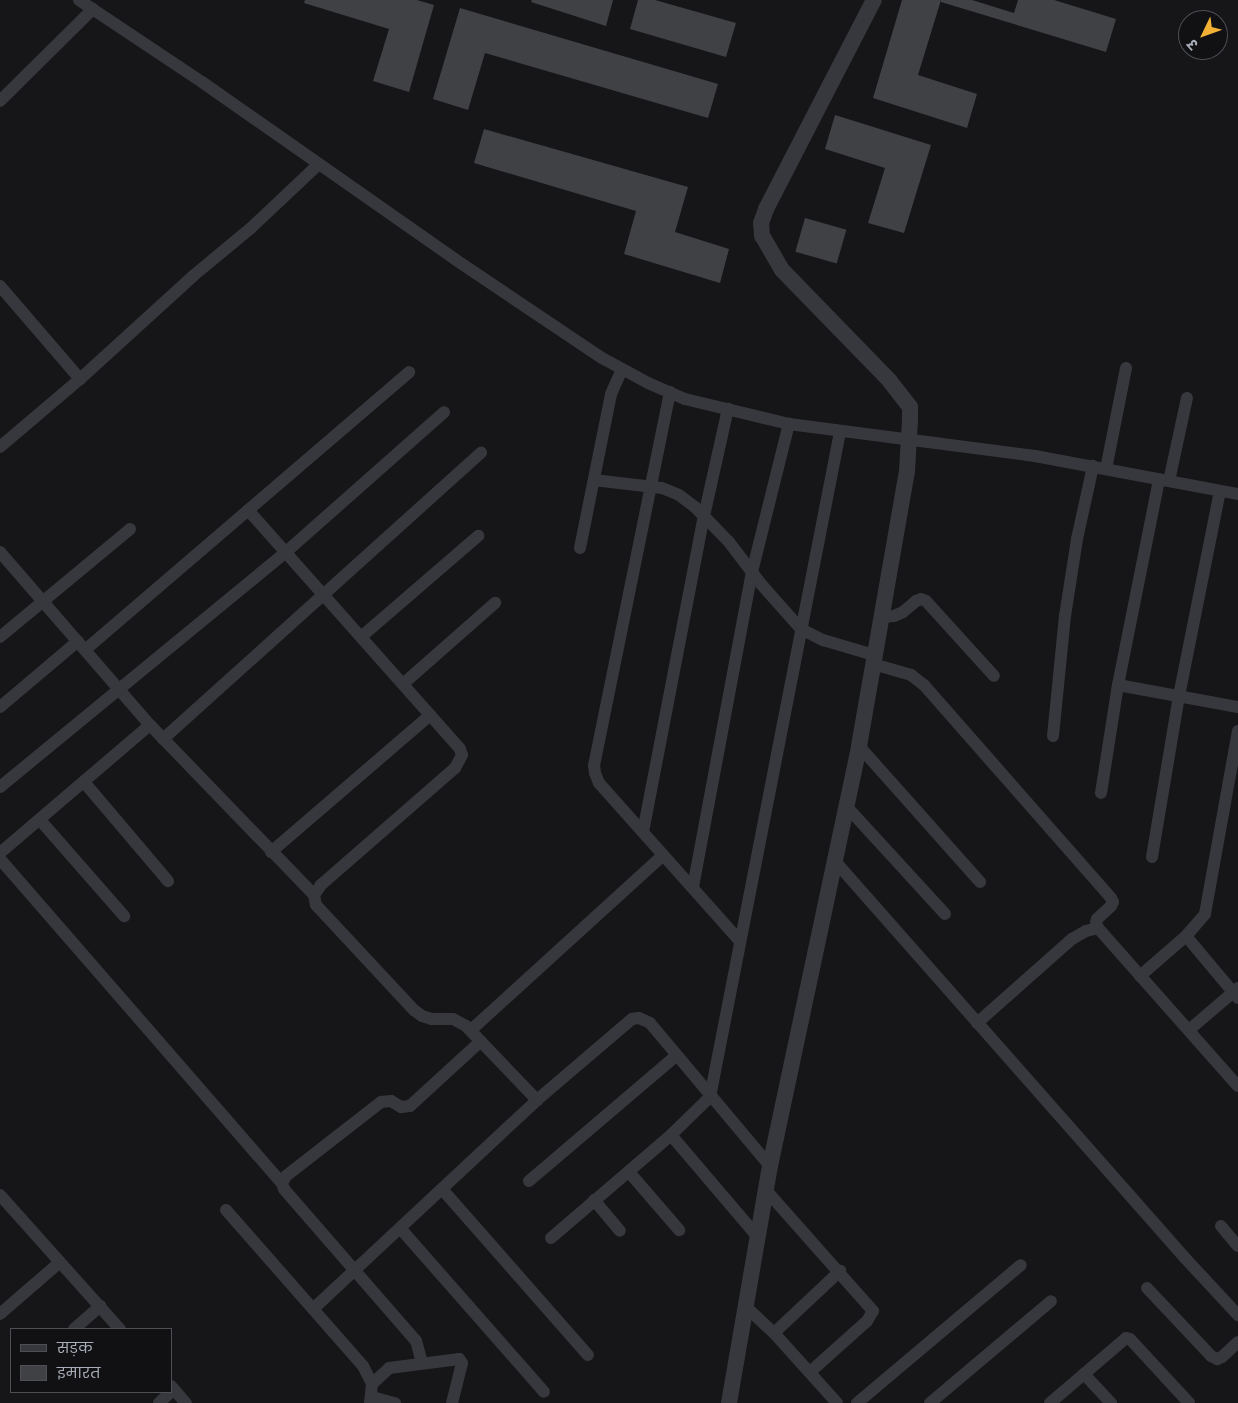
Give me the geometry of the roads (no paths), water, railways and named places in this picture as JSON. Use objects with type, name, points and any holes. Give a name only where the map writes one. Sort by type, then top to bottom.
[{"type":"street","points":[[80,0],[462,264],[602,358],[685,399],[790,424],[1036,456],[1238,494]]},
{"type":"street","points":[[729,1403],[765,1189],[859,746],[907,471],[910,407],[904,397],[871,360],[782,270],[762,236],[761,228],[766,209],[874,0]]},
{"type":"street","points":[[0,100],[94,9]]},
{"type":"street","points":[[0,447],[80,379],[193,276],[251,228],[319,164]]},
{"type":"street","points":[[0,286],[80,379]]},
{"type":"street","points":[[1106,469],[1126,368]]},
{"type":"street","points":[[580,548],[612,394],[622,369]]},
{"type":"street","points":[[0,707],[81,646],[248,510],[410,372]]},
{"type":"street","points":[[670,392],[653,487],[594,765],[599,783],[740,941]]},
{"type":"street","points":[[1101,793],[1118,685],[1164,480],[1187,398]]},
{"type":"street","points":[[642,832],[704,516],[728,409]]},
{"type":"street","points":[[0,787],[286,552],[444,412]]},
{"type":"street","points":[[693,887],[752,572],[790,424]]},
{"type":"street","points":[[551,1238],[672,1135],[710,1097],[840,432]]},
{"type":"street","points":[[163,739],[481,453]]},
{"type":"street","points":[[1053,736],[1065,616],[1077,539],[1093,466]]},
{"type":"street","points":[[594,480],[653,487],[679,494],[729,542],[801,629],[823,640],[911,675],[924,685],[1111,898],[1111,906],[1097,919],[1098,928],[1238,1086]]},
{"type":"street","points":[[1152,857],[1179,696],[1220,490]]},
{"type":"street","points":[[248,510],[460,749],[460,761],[455,768],[321,885],[314,895]]},
{"type":"street","points":[[0,637],[130,529]]},
{"type":"street","points":[[361,637],[478,536]]},
{"type":"street","points":[[0,553],[150,725],[314,895],[316,905],[414,1010],[422,1016],[432,1019],[453,1019],[470,1030],[537,1100]]},
{"type":"street","points":[[881,617],[894,616],[903,612],[916,600],[926,601],[994,676]]},
{"type":"street","points":[[403,684],[495,603]]},
{"type":"street","points":[[1118,685],[1238,707]]},
{"type":"street","points":[[271,852],[430,715]]},
{"type":"street","points":[[0,853],[150,725]]},
{"type":"street","points":[[1140,976],[1186,936],[1205,914],[1238,731]]},
{"type":"street","points":[[859,746],[980,882]]},
{"type":"street","points":[[84,782],[168,881]]},
{"type":"street","points":[[847,807],[945,914]]},
{"type":"street","points":[[40,820],[124,916]]},
{"type":"street","points":[[470,1030],[663,854]]},
{"type":"street","points":[[0,859],[282,1183],[284,1189],[356,1269],[416,1341],[422,1363]]},
{"type":"street","points":[[834,860],[1185,1258],[1238,1315]]},
{"type":"street","points":[[977,1023],[1072,939],[1086,931],[1098,928]]},
{"type":"street","points":[[1186,936],[1236,993],[1189,1030]]},
{"type":"street","points":[[313,1309],[537,1100],[632,1019],[640,1018],[650,1023],[710,1097],[770,1166]]},
{"type":"street","points":[[282,1183],[286,1176],[381,1102],[391,1101],[401,1107],[410,1106],[481,1041]]},
{"type":"street","points":[[528,1181],[676,1056]]},
{"type":"street","points":[[672,1135],[756,1235]]},
{"type":"street","points":[[629,1172],[679,1230]]},
{"type":"street","points":[[442,1189],[588,1355]]},
{"type":"street","points":[[765,1189],[840,1271],[873,1311],[867,1320],[810,1372]]},
{"type":"street","points":[[0,1194],[119,1328]]},
{"type":"street","points":[[594,1200],[620,1231]]},
{"type":"street","points":[[226,1210],[362,1366],[371,1395]]},
{"type":"street","points":[[1220,1226],[1238,1246]]},
{"type":"street","points":[[400,1228],[544,1392]]},
{"type":"street","points":[[0,1314],[60,1262]]},
{"type":"street","points":[[856,1403],[1021,1265]]},
{"type":"street","points":[[774,1333],[840,1271]]},
{"type":"street","points":[[1147,1288],[1211,1356],[1217,1359],[1222,1357],[1238,1342]]},
{"type":"street","points":[[930,1403],[1051,1301]]},
{"type":"street","points":[[75,1328],[100,1306]]},
{"type":"street","points":[[746,1307],[774,1333],[837,1403]]},
{"type":"street","points":[[1050,1403],[1126,1338],[1130,1339],[1189,1403]]},
{"type":"street","points":[[371,1395],[389,1368],[461,1360],[452,1403]]},
{"type":"street","points":[[1084,1374],[1111,1403]]},
{"type":"street","points":[[172,1390],[186,1403]]},
{"type":"street","points":[[159,1403],[169,1393]]},
{"type":"street","points":[[371,1395],[395,1403]]}]
